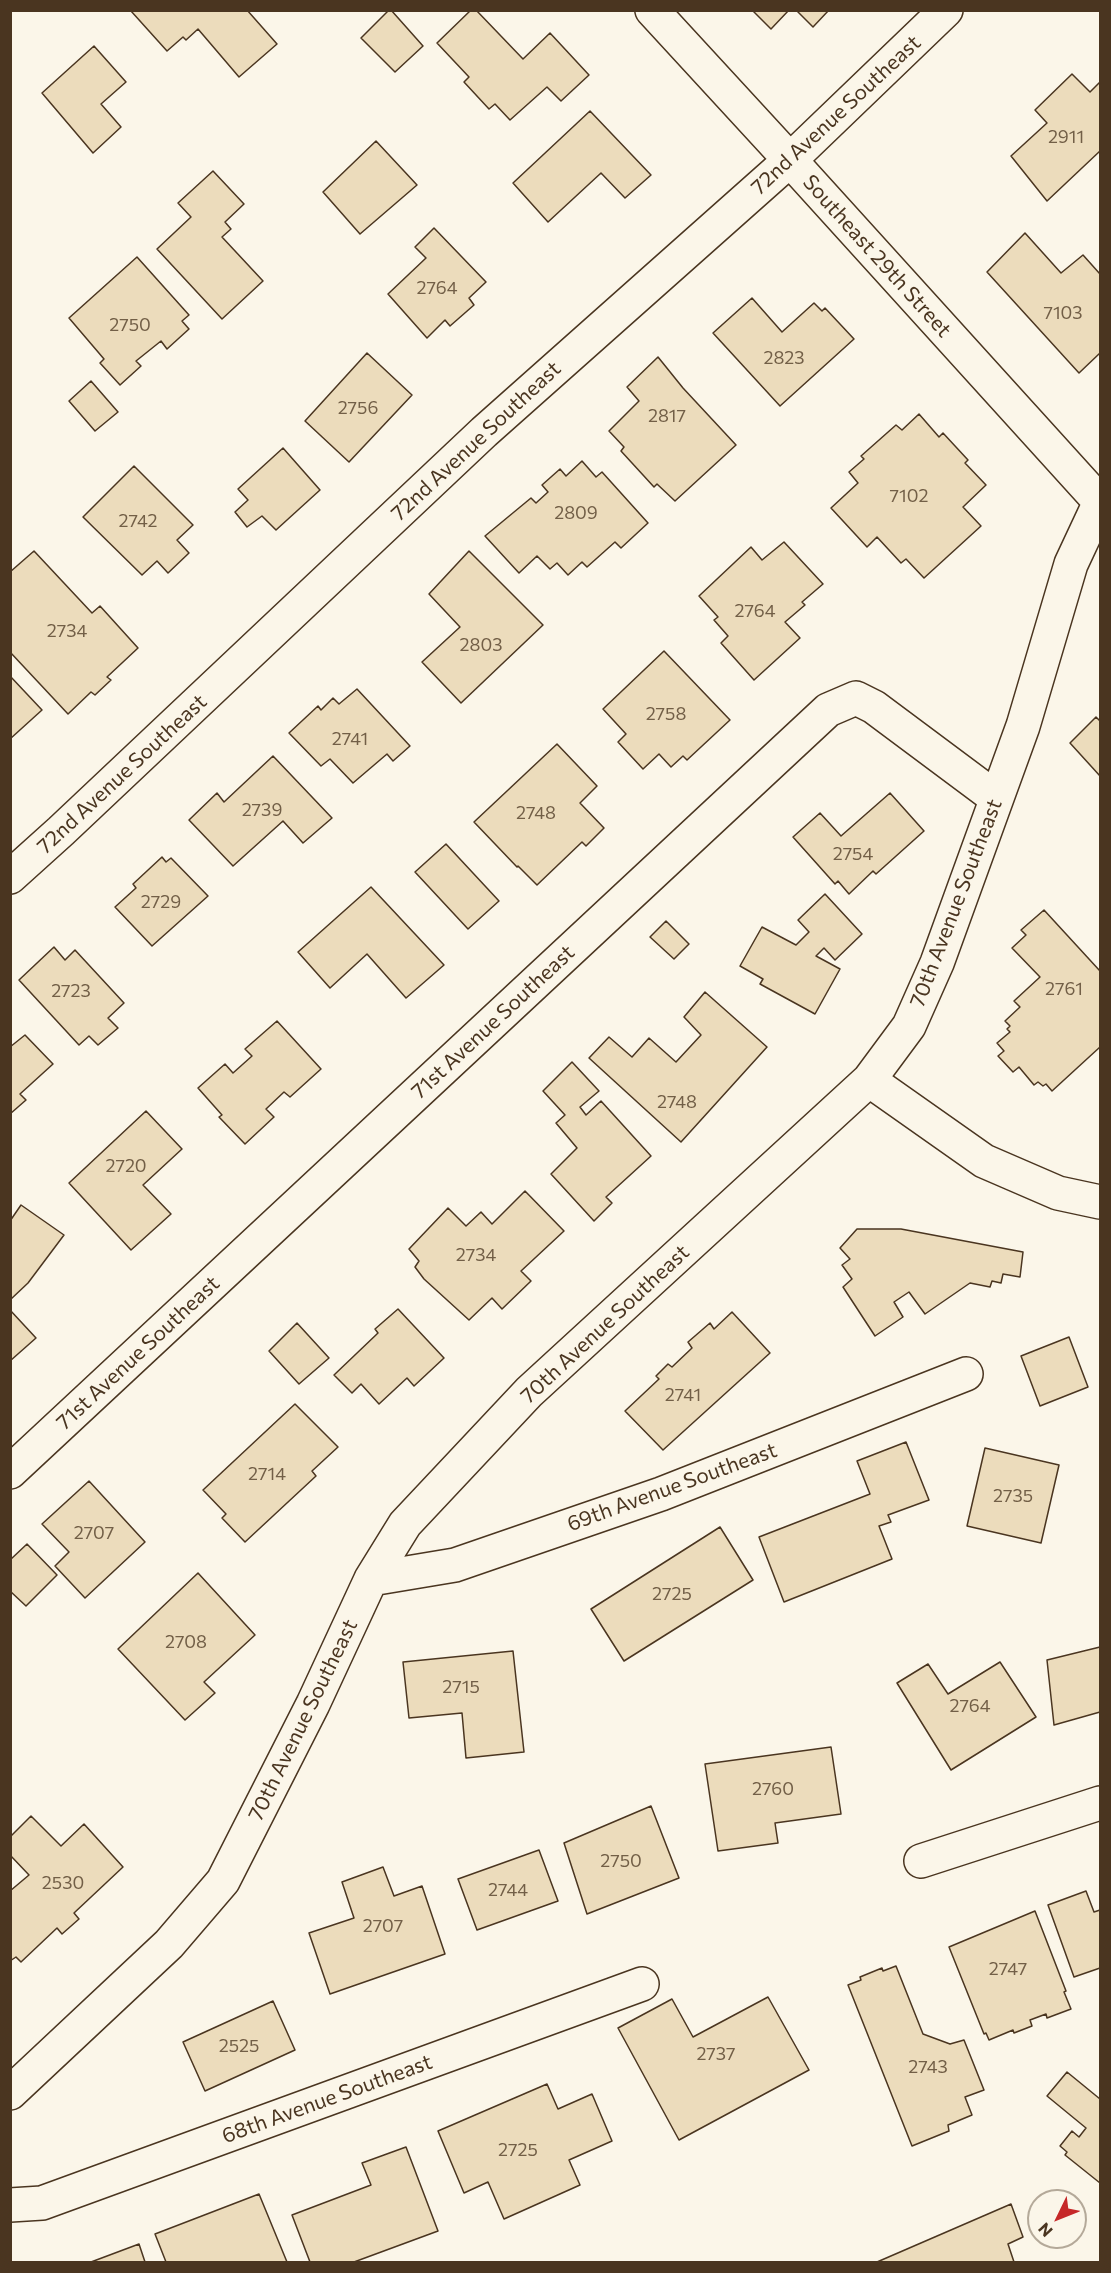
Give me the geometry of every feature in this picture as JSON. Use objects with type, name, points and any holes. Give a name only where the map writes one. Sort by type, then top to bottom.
[{"type":"street","name":"Southeast 29th Street","points":[[652,10],[1101,502]]},
{"type":"street","name":"72nd Avenue Southeast","points":[[10,877],[62,831],[484,432],[790,160],[946,10]]},
{"type":"street","name":"70th Avenue Southeast","points":[[10,2093],[169,1944],[223,1881],[313,1704],[371,1579],[405,1524],[529,1392],[869,1080],[909,1026],[932,974],[1023,726],[1071,564],[1101,502]]},
{"type":"street","name":"71st Avenue Southeast","points":[[10,1472],[828,710],[856,698],[874,707],[996,798]]},
{"type":"street","points":[[869,1080],[984,1161],[1058,1193],[1101,1202]]},
{"type":"street","name":"69th Avenue Southeast","points":[[371,1579],[455,1565],[661,1494],[966,1374]]},
{"type":"street","points":[[921,1862],[1101,1803]]},
{"type":"street","name":"68th Avenue Southeast","points":[[10,2205],[42,2203],[642,1984]]},
{"type":"building","points":[[247,10],[277,44],[239,77],[198,29],[186,40],[183,37],[167,51],[131,11]]},
{"type":"building","points":[[389,10],[423,46],[395,72],[361,38]]},
{"type":"building","points":[[471,10],[476,10],[523,59],[550,33],[589,75],[561,101],[547,87],[510,120],[495,104],[489,109],[464,82],[469,77],[437,43]]},
{"type":"building","points":[[752,10],[789,10],[771,29]]},
{"type":"building","points":[[796,10],[829,10],[813,27]]},
{"type":"building","points":[[94,46],[126,82],[101,104],[121,127],[93,153],[42,93]]},
{"type":"building","points":[[1072,74],[1090,92],[1100,82],[1100,151],[1047,201],[1011,156],[1047,123],[1035,110]]},
{"type":"building","points":[[590,111],[651,175],[625,198],[601,173],[548,222],[513,183]]},
{"type":"building","points":[[376,141],[417,185],[360,234],[323,192]]},
{"type":"building","points":[[213,171],[244,204],[225,222],[231,229],[222,237],[263,281],[222,319],[157,249],[191,217],[178,203]]},
{"type":"building","points":[[434,228],[486,282],[469,298],[474,305],[450,326],[445,320],[427,338],[388,294],[426,258],[415,247]]},
{"type":"building","points":[[1025,233],[1061,273],[1083,255],[1100,274],[1100,353],[1079,373],[987,272]]},
{"type":"building","points":[[137,257],[189,315],[182,321],[189,329],[167,349],[161,341],[136,361],[141,366],[120,385],[100,363],[104,359],[69,318]]},
{"type":"building","points":[[752,298],[782,332],[814,303],[822,311],[825,308],[854,339],[780,406],[713,333]]},
{"type":"building","points":[[367,353],[412,395],[349,462],[305,421]]},
{"type":"building","points":[[658,357],[683,388],[736,445],[675,501],[657,484],[654,487],[621,451],[624,447],[609,431],[639,401],[627,387]]},
{"type":"building","points":[[91,381],[118,412],[95,431],[69,401]]},
{"type":"building","points":[[919,414],[939,437],[943,433],[968,460],[965,463],[986,485],[963,507],[981,526],[924,578],[906,559],[901,563],[877,537],[867,547],[831,508],[858,483],[849,472],[864,459],[861,456],[896,425],[902,430]]},
{"type":"building","points":[[283,448],[320,490],[276,530],[262,516],[247,527],[235,512],[248,500],[238,489]]},
{"type":"building","points":[[582,461],[596,477],[602,472],[648,523],[621,548],[615,542],[587,567],[582,562],[568,575],[557,563],[550,569],[537,556],[519,573],[485,536],[531,498],[536,503],[548,492],[542,485],[560,469],[566,476]]},
{"type":"building","points":[[134,466],[193,525],[177,540],[189,553],[168,573],[157,561],[142,575],[83,517]]},
{"type":"building","points":[[784,542],[823,584],[802,602],[805,605],[785,622],[800,638],[754,680],[721,643],[728,636],[714,620],[718,617],[699,596],[751,547],[762,560]]},
{"type":"building","points":[[34,551],[92,613],[100,606],[138,648],[107,677],[111,680],[95,695],[91,692],[68,714],[10,652],[10,572]]},
{"type":"building","points":[[469,551],[543,625],[461,703],[422,662],[460,627],[429,594]]},
{"type":"building","points":[[664,651],[730,720],[687,760],[683,756],[671,767],[659,754],[643,769],[618,742],[626,734],[603,709]]},
{"type":"building","points":[[10,676],[42,710],[10,739]]},
{"type":"building","points":[[357,689],[410,746],[393,761],[387,754],[353,783],[330,759],[321,766],[289,733],[318,706],[321,710],[333,698],[339,704]]},
{"type":"building","points":[[1096,717],[1100,721],[1100,776],[1070,743]]},
{"type":"building","points":[[557,744],[597,786],[580,803],[604,828],[586,846],[582,842],[537,885],[474,822]]},
{"type":"building","points":[[273,756],[332,818],[303,843],[283,821],[233,866],[189,820],[217,793],[224,802]]},
{"type":"building","points":[[890,793],[924,831],[876,874],[873,871],[849,894],[838,881],[835,884],[793,837],[820,813],[841,836]]},
{"type":"building","points":[[446,844],[499,901],[468,929],[415,872]]},
{"type":"building","points":[[162,857],[166,862],[171,858],[208,896],[152,946],[115,907],[136,888],[133,884]]},
{"type":"building","points":[[371,887],[444,965],[406,998],[367,954],[330,988],[298,952]]},
{"type":"building","points":[[825,894],[862,934],[835,960],[824,948],[816,956],[840,969],[815,1014],[760,984],[763,979],[740,966],[762,927],[796,945],[809,932],[798,920]]},
{"type":"building","points":[[1044,910],[1100,971],[1100,1047],[1052,1091],[1046,1084],[1043,1086],[1038,1082],[1034,1085],[1019,1067],[1013,1072],[998,1056],[1004,1051],[997,1043],[1010,1032],[1007,1029],[1010,1026],[1005,1021],[1020,1007],[1014,1001],[1040,977],[1012,948],[1026,935],[1021,930]]},
{"type":"building","points":[[666,921],[689,944],[674,959],[650,937]]},
{"type":"building","points":[[54,947],[65,960],[75,950],[124,1003],[108,1018],[118,1028],[98,1045],[89,1036],[79,1045],[19,980]]},
{"type":"building","points":[[705,992],[767,1047],[681,1142],[589,1058],[609,1037],[632,1057],[649,1038],[676,1062],[701,1035],[684,1017]]},
{"type":"building","points":[[277,1021],[321,1069],[290,1097],[284,1092],[266,1109],[274,1117],[245,1144],[219,1117],[222,1115],[198,1088],[225,1064],[233,1073],[252,1056],[245,1049]]},
{"type":"building","points":[[25,1035],[53,1064],[20,1094],[26,1100],[10,1114],[10,1047]]},
{"type":"building","points":[[572,1062],[599,1091],[580,1107],[586,1115],[601,1101],[651,1156],[606,1197],[612,1203],[594,1221],[551,1174],[577,1148],[556,1123],[565,1115],[543,1091]]},
{"type":"building","points":[[146,1111],[182,1149],[143,1185],[171,1214],[131,1250],[69,1183]]},
{"type":"building","points":[[525,1191],[564,1231],[521,1271],[531,1281],[502,1309],[492,1298],[469,1320],[424,1279],[415,1267],[419,1261],[409,1249],[448,1208],[466,1226],[481,1212],[492,1224]]},
{"type":"building","points":[[21,1205],[64,1235],[28,1283],[10,1300],[10,1221]]},
{"type":"building","points":[[857,1229],[901,1229],[1023,1252],[1020,1277],[1003,1274],[1001,1283],[992,1281],[990,1287],[970,1283],[925,1314],[909,1292],[894,1302],[903,1317],[875,1336],[843,1287],[852,1279],[842,1265],[850,1259],[840,1248]]},
{"type":"building","points":[[398,1309],[444,1358],[414,1386],[407,1378],[379,1404],[361,1384],[352,1393],[334,1375],[378,1333],[375,1329]]},
{"type":"building","points":[[10,1310],[36,1338],[10,1361]]},
{"type":"building","points":[[732,1312],[770,1353],[663,1450],[625,1411],[659,1379],[656,1376],[668,1364],[672,1367],[692,1348],[688,1342],[710,1323],[714,1329]]},
{"type":"building","points":[[297,1323],[329,1358],[299,1384],[269,1351]]},
{"type":"building","points":[[1069,1337],[1088,1387],[1040,1406],[1021,1356]]},
{"type":"building","points":[[295,1404],[338,1447],[312,1471],[316,1476],[245,1542],[222,1518],[226,1514],[203,1490]]},
{"type":"building","points":[[906,1442],[929,1500],[888,1515],[891,1522],[879,1526],[892,1559],[784,1602],[759,1537],[870,1494],[857,1461]]},
{"type":"building","points":[[985,1448],[1059,1465],[1041,1543],[967,1526]]},
{"type":"building","points":[[89,1481],[145,1542],[85,1598],[55,1566],[69,1552],[42,1524]]},
{"type":"building","points":[[720,1527],[753,1580],[624,1661],[591,1609]]},
{"type":"building","points":[[27,1544],[57,1575],[26,1606],[10,1591],[10,1560]]},
{"type":"building","points":[[198,1573],[255,1635],[204,1682],[215,1693],[185,1720],[118,1649]]},
{"type":"building","points":[[1100,1647],[1100,1712],[1054,1725],[1047,1660]]},
{"type":"building","points":[[513,1651],[524,1752],[466,1758],[462,1713],[409,1718],[403,1662]]},
{"type":"building","points":[[1000,1662],[1036,1717],[951,1770],[897,1683],[928,1664],[948,1694]]},
{"type":"building","points":[[831,1747],[841,1814],[775,1823],[778,1843],[718,1851],[705,1764]]},
{"type":"building","points":[[651,1806],[679,1878],[587,1914],[564,1843]]},
{"type":"building","points":[[31,1816],[61,1846],[84,1824],[123,1867],[74,1913],[79,1919],[62,1934],[57,1928],[21,1962],[16,1957],[10,1961],[10,1891],[29,1875],[10,1855],[10,1837]]},
{"type":"building","points":[[539,1850],[558,1901],[477,1930],[458,1879]]},
{"type":"building","points":[[383,1867],[394,1896],[422,1886],[445,1954],[330,1994],[309,1933],[354,1918],[342,1882]]},
{"type":"building","points":[[1086,1891],[1094,1912],[1100,1910],[1100,1968],[1074,1977],[1048,1905]]},
{"type":"building","points":[[1035,1911],[1071,2009],[1047,2018],[1046,2014],[1030,2020],[1032,2026],[1014,2033],[1013,2030],[989,2040],[986,2033],[984,2034],[949,1947]]},
{"type":"building","points":[[896,1966],[923,2034],[950,2044],[964,2040],[984,2090],[965,2097],[972,2115],[948,2125],[949,2131],[912,2146],[848,1985],[882,1968],[883,1971]]},
{"type":"building","points":[[768,1997],[809,2070],[679,2140],[618,2028],[672,1999],[693,2037]]},
{"type":"building","points":[[273,2001],[295,2050],[205,2091],[183,2042]]},
{"type":"building","points":[[1067,2072],[1100,2099],[1100,2183],[1065,2155],[1067,2152],[1060,2146],[1072,2131],[1079,2137],[1086,2128],[1047,2096]]},
{"type":"building","points":[[547,2084],[558,2109],[592,2094],[612,2141],[569,2160],[580,2185],[504,2219],[488,2182],[464,2193],[438,2131]]},
{"type":"building","points":[[406,2147],[438,2231],[354,2262],[310,2262],[292,2215],[371,2185],[362,2163]]},
{"type":"building","points":[[259,2194],[287,2262],[166,2262],[155,2234]]},
{"type":"building","points":[[1011,2204],[1023,2237],[1008,2244],[1014,2262],[877,2262]]},
{"type":"building","points":[[139,2244],[145,2262],[91,2262]]}]
